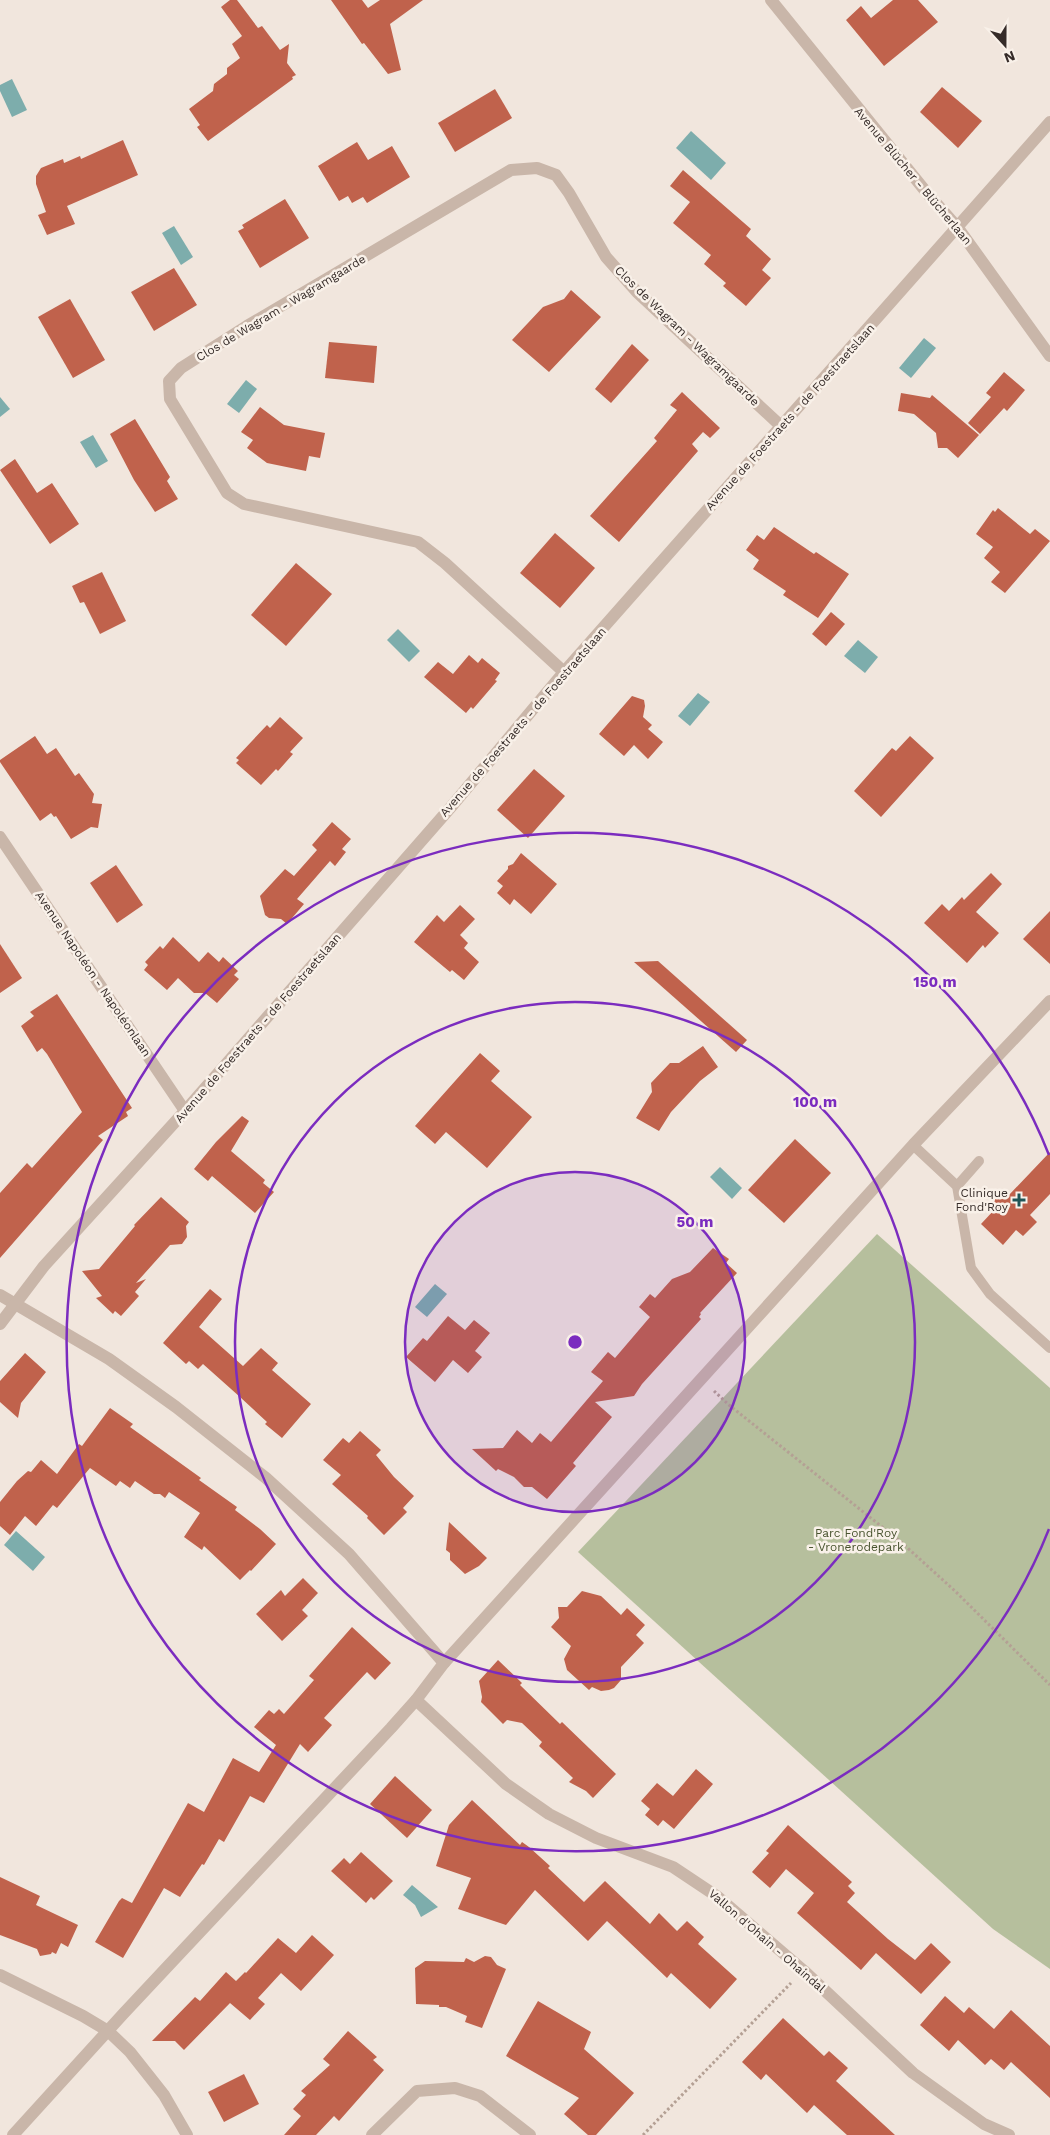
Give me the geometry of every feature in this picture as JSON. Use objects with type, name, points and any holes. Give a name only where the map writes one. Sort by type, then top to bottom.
[{"type":"street","name":"Avenue Blücher - Blücherlaan","points":[[771,0],[915,178],[958,228],[1050,356]]},
{"type":"street","name":"Avenue de Foestraets - de Foestraetslaan","points":[[0,1324],[44,1266],[185,1111],[451,807],[564,672],[1050,122]]},
{"type":"street","name":"Clos de Wagram - Wagramgaarde","points":[[564,672],[445,563],[418,542],[244,504],[227,493],[170,399],[169,381],[181,368],[247,326],[511,170],[537,168],[556,175],[569,193],[606,258],[637,292],[782,427]]},
{"type":"street","name":"Avenue Napoléon - Napoléonlaan","points":[[0,837],[185,1111]]},
{"type":"street","points":[[13,2135],[416,1700],[444,1662],[913,1144],[1050,1000]]},
{"type":"street","points":[[0,1295],[110,1359],[176,1407],[266,1478],[349,1554],[444,1662]]},
{"type":"street","name":"Vallon d'Ohain - Ohaindal","points":[[416,1700],[506,1784],[541,1809],[596,1838],[674,1867],[718,1897],[804,1971],[913,2073],[984,2124],[1009,2135]]},
{"type":"street","points":[[0,1975],[83,2016],[108,2031],[130,2052],[164,2095],[187,2135]]},
{"type":"street","points":[[372,2135],[418,2091],[455,2088],[480,2096],[530,2135]]},
{"type":"lane","points":[[913,1144],[957,1186],[970,1268],[990,1294],[1050,1348]]},
{"type":"lane","points":[[957,1186],[979,1160]]},
{"type":"path","points":[[717,1395],[901,1542],[955,1591],[1050,1685]]},
{"type":"path","points":[[643,2135],[804,1971]]},
{"type":"green space","name":"Parc Fond'Roy - Vronerodepark","points":[[877,1234],[1050,1388],[1050,1969],[993,1929],[578,1552]]},
{"type":"water","points":[[12,79],[27,110],[12,117],[0,91],[0,85]]},
{"type":"water","points":[[691,131],[726,163],[711,180],[676,148]]},
{"type":"water","points":[[174,226],[193,257],[181,265],[162,233]]},
{"type":"water","points":[[924,338],[936,348],[911,378],[899,368]]},
{"type":"water","points":[[246,380],[257,389],[239,413],[227,404]]},
{"type":"water","points":[[0,397],[10,409],[0,417]]},
{"type":"water","points":[[93,435],[108,461],[96,468],[80,442]]},
{"type":"water","points":[[398,629],[420,651],[409,662],[387,640]]},
{"type":"water","points":[[858,640],[878,657],[865,673],[844,656]]},
{"type":"water","points":[[698,693],[710,702],[690,726],[678,716]]},
{"type":"water","points":[[720,1167],[742,1188],[732,1199],[710,1177]]},
{"type":"water","points":[[435,1284],[447,1294],[427,1317],[415,1307]]},
{"type":"water","points":[[16,1531],[45,1557],[33,1571],[4,1545]]},
{"type":"water","points":[[412,1885],[438,1907],[421,1917],[415,1905],[403,1895]]},
{"type":"building","points":[[230,0],[237,0],[258,28],[262,26],[280,50],[289,44],[287,63],[296,75],[208,141],[197,127],[200,125],[189,109],[213,91],[214,84],[227,74],[227,68],[240,58],[232,44],[242,36],[221,7]]},
{"type":"building","points":[[331,0],[362,0],[368,8],[380,0],[423,0],[390,24],[401,70],[388,74],[364,43],[362,44]]},
{"type":"building","points":[[893,0],[918,0],[938,22],[884,66],[846,20],[861,6],[871,18]]},
{"type":"building","points":[[942,87],[982,121],[958,148],[920,112]]},
{"type":"building","points":[[495,89],[512,118],[455,152],[438,123]]},
{"type":"building","points":[[123,140],[138,175],[67,206],[75,224],[47,235],[38,215],[46,212],[36,184],[36,176],[41,168],[63,159],[64,163],[80,156],[81,159]]},
{"type":"building","points":[[357,142],[368,160],[392,146],[410,177],[367,203],[363,197],[352,203],[348,196],[339,201],[318,166]]},
{"type":"building","points":[[683,170],[751,229],[746,236],[771,259],[762,270],[771,278],[746,306],[723,286],[726,283],[704,264],[711,255],[673,223],[690,202],[670,186]]},
{"type":"building","points":[[285,199],[309,238],[260,268],[238,231],[244,228],[242,225]]},
{"type":"building","points":[[174,268],[197,305],[154,331],[131,292]]},
{"type":"building","points":[[571,290],[601,317],[549,372],[512,340],[543,307],[564,299]]},
{"type":"building","points":[[70,299],[105,360],[73,378],[38,317]]},
{"type":"building","points":[[329,342],[377,346],[374,383],[325,378]]},
{"type":"building","points":[[632,344],[649,360],[611,403],[595,389]]},
{"type":"building","points":[[1004,372],[1025,390],[1007,411],[1004,408],[980,434],[968,423],[991,397],[986,393]]},
{"type":"building","points":[[682,392],[720,428],[710,438],[703,432],[692,444],[698,451],[619,542],[590,516],[657,441],[654,438],[677,410],[670,405]]},
{"type":"building","points":[[901,393],[930,398],[932,395],[979,435],[958,458],[947,448],[938,448],[936,433],[914,414],[898,411]]},
{"type":"building","points":[[260,407],[284,425],[325,433],[320,458],[309,456],[306,471],[267,463],[247,448],[253,440],[241,432]]},
{"type":"building","points":[[135,419],[170,477],[167,481],[178,499],[155,512],[134,480],[110,434]]},
{"type":"building","points":[[15,459],[37,493],[52,483],[79,524],[50,544],[0,470]]},
{"type":"building","points":[[998,508],[1030,534],[1035,529],[1050,541],[1005,593],[991,582],[1000,572],[984,558],[993,547],[976,534],[993,510],[995,512]]},
{"type":"building","points":[[774,527],[814,554],[816,552],[849,574],[818,618],[783,595],[786,591],[753,569],[759,560],[746,550],[757,535],[764,540]]},
{"type":"building","points":[[555,533],[595,568],[560,608],[520,573]]},
{"type":"building","points":[[296,563],[332,594],[286,646],[251,615]]},
{"type":"building","points":[[102,572],[126,621],[100,634],[84,602],[80,603],[72,586]]},
{"type":"building","points":[[831,612],[845,624],[826,646],[812,634]]},
{"type":"building","points":[[469,655],[478,663],[482,658],[500,673],[495,680],[497,681],[473,709],[471,707],[466,713],[424,677],[438,662],[453,674]]},
{"type":"building","points":[[632,696],[644,700],[643,717],[652,725],[648,729],[663,742],[648,759],[634,745],[624,756],[599,734]]},
{"type":"building","points":[[280,717],[303,738],[290,752],[293,754],[278,771],[276,769],[261,785],[236,763],[239,760],[236,758],[267,725],[270,728]]},
{"type":"building","points":[[35,736],[47,754],[56,748],[75,776],[79,773],[94,794],[92,803],[102,804],[98,828],[91,827],[71,839],[56,816],[54,817],[51,813],[40,821],[0,762],[0,760]]},
{"type":"building","points":[[910,736],[934,758],[881,817],[854,791],[892,748],[896,751]]},
{"type":"building","points":[[534,769],[565,796],[528,838],[497,810]]},
{"type":"building","points":[[332,822],[351,839],[342,849],[346,852],[335,866],[330,861],[297,899],[304,904],[287,924],[281,919],[269,918],[265,915],[260,896],[285,869],[294,876],[317,850],[312,845]]},
{"type":"building","points":[[521,853],[557,884],[531,914],[514,899],[510,905],[497,893],[503,886],[497,881]]},
{"type":"building","points":[[116,865],[143,905],[117,923],[90,883]]},
{"type":"building","points":[[991,873],[1002,884],[976,912],[999,933],[985,948],[983,945],[967,963],[924,923],[942,904],[949,911],[962,897],[964,900]]},
{"type":"building","points":[[460,905],[475,919],[460,935],[468,943],[464,948],[479,962],[464,980],[452,970],[450,972],[414,942],[437,915],[444,922]]},
{"type":"building","points":[[1050,911],[1050,964],[1023,939]]},
{"type":"building","points":[[173,937],[199,962],[208,952],[219,962],[223,957],[238,971],[234,975],[239,979],[217,1003],[205,993],[194,993],[178,978],[167,990],[144,970],[148,965],[145,962],[160,946],[163,949]]},
{"type":"building","points":[[0,944],[22,978],[0,993]]},
{"type":"building","points":[[658,961],[747,1040],[736,1052],[634,962]]},
{"type":"building","points":[[57,994],[132,1108],[126,1112],[128,1116],[98,1136],[103,1140],[0,1258],[0,1193],[27,1163],[32,1168],[82,1112],[47,1054],[42,1048],[37,1052],[21,1026],[34,1016],[30,1012]]},
{"type":"building","points":[[703,1046],[718,1067],[700,1081],[671,1112],[659,1131],[636,1118],[652,1092],[651,1083],[670,1063],[679,1063]]},
{"type":"building","points":[[480,1053],[500,1071],[491,1081],[532,1117],[487,1168],[446,1132],[435,1144],[415,1126]]},
{"type":"building","points":[[242,1116],[249,1121],[231,1151],[265,1180],[263,1183],[274,1192],[255,1213],[212,1176],[208,1181],[194,1169],[216,1142]]},
{"type":"building","points":[[795,1139],[831,1173],[784,1223],[748,1190]]},
{"type":"building","name":"Clinique Fond'Roy","points":[[1050,1152],[1050,1194],[1030,1215],[1037,1222],[1023,1236],[1016,1230],[1003,1245],[981,1224],[995,1209],[990,1204],[1004,1189],[1009,1195]]},
{"type":"building","points":[[161,1197],[189,1222],[186,1226],[187,1237],[182,1244],[170,1245],[136,1283],[146,1279],[135,1292],[139,1296],[121,1316],[115,1311],[113,1314],[96,1298],[102,1296],[82,1271],[99,1269],[134,1225]]},
{"type":"building","points":[[713,1248],[729,1259],[726,1263],[737,1273],[700,1313],[699,1317],[701,1319],[642,1384],[634,1396],[595,1402],[612,1417],[573,1463],[576,1466],[547,1499],[532,1487],[524,1487],[514,1477],[498,1469],[496,1471],[472,1449],[503,1448],[517,1430],[532,1443],[540,1433],[551,1442],[603,1381],[591,1372],[608,1352],[615,1358],[650,1317],[639,1307],[650,1294],[655,1298],[672,1279],[690,1272]]},
{"type":"building","points":[[210,1289],[222,1299],[199,1327],[243,1366],[261,1348],[278,1363],[272,1370],[311,1404],[282,1438],[203,1364],[198,1369],[189,1361],[186,1364],[163,1343]]},
{"type":"building","points":[[448,1316],[465,1330],[474,1320],[490,1333],[475,1351],[482,1357],[468,1373],[453,1360],[435,1382],[406,1357],[423,1338],[427,1341]]},
{"type":"building","points":[[25,1353],[46,1372],[21,1403],[18,1418],[0,1402],[0,1381]]},
{"type":"building","points":[[110,1408],[133,1424],[130,1427],[201,1478],[199,1480],[237,1507],[235,1510],[276,1544],[240,1580],[204,1546],[202,1550],[184,1537],[200,1513],[169,1492],[165,1498],[160,1494],[154,1494],[135,1481],[130,1488],[120,1481],[116,1486],[90,1468],[57,1508],[53,1505],[36,1526],[25,1516],[10,1535],[0,1526],[0,1502],[17,1481],[28,1471],[31,1472],[41,1460],[57,1474],[79,1444],[82,1446]]},
{"type":"building","points":[[360,1431],[381,1450],[376,1455],[394,1477],[414,1496],[403,1508],[407,1512],[384,1535],[367,1518],[368,1516],[332,1484],[341,1475],[323,1460],[343,1438],[349,1443]]},
{"type":"building","points":[[449,1522],[487,1558],[479,1566],[465,1574],[450,1560],[450,1553],[446,1550]]},
{"type":"building","points":[[303,1578],[318,1593],[302,1610],[308,1616],[282,1641],[256,1614],[281,1590],[285,1596]]},
{"type":"building","points":[[582,1591],[601,1596],[621,1615],[627,1608],[645,1625],[636,1635],[644,1643],[621,1667],[621,1680],[614,1688],[609,1690],[601,1691],[592,1687],[589,1690],[567,1670],[564,1659],[571,1646],[551,1627],[559,1618],[558,1607],[567,1607]]},
{"type":"building","points":[[352,1627],[391,1663],[375,1680],[367,1672],[324,1718],[332,1725],[308,1752],[300,1744],[264,1803],[250,1796],[224,1842],[219,1839],[204,1865],[202,1864],[180,1897],[164,1888],[123,1958],[95,1942],[119,1901],[122,1898],[132,1903],[188,1803],[204,1812],[233,1758],[259,1772],[276,1745],[254,1727],[269,1710],[274,1714],[279,1709],[284,1714],[314,1680],[309,1676]]},
{"type":"building","points":[[498,1660],[522,1683],[520,1685],[560,1724],[562,1722],[616,1774],[593,1798],[586,1791],[569,1782],[573,1778],[539,1746],[542,1742],[522,1723],[507,1720],[503,1724],[481,1702],[479,1681]]},
{"type":"building","points":[[696,1769],[713,1784],[674,1829],[663,1820],[658,1826],[645,1815],[650,1809],[641,1801],[657,1783],[673,1796]]},
{"type":"building","points":[[395,1776],[432,1810],[407,1838],[370,1804]]},
{"type":"building","points":[[472,1800],[520,1845],[522,1842],[550,1866],[548,1868],[584,1902],[605,1881],[650,1924],[659,1913],[677,1931],[687,1921],[704,1937],[698,1944],[737,1979],[710,2009],[671,1973],[667,1978],[607,1921],[588,1941],[535,1890],[506,1925],[458,1909],[471,1878],[436,1866],[449,1825]]},
{"type":"building","points":[[788,1825],[852,1882],[848,1886],[855,1893],[847,1902],[888,1939],[915,1960],[931,1943],[951,1962],[921,1994],[876,1953],[861,1970],[797,1913],[814,1893],[786,1869],[770,1888],[752,1872],[769,1853],[766,1851]]},
{"type":"building","points":[[361,1852],[393,1881],[374,1900],[371,1897],[366,1903],[331,1871],[344,1858],[350,1864]]},
{"type":"building","points":[[0,1877],[40,1896],[36,1905],[78,1925],[68,1947],[61,1943],[56,1954],[52,1952],[51,1954],[40,1956],[37,1949],[0,1935]]},
{"type":"building","points":[[312,1935],[334,1955],[301,1991],[281,1973],[258,1998],[265,2004],[250,2020],[230,2003],[184,2050],[175,2041],[152,2041],[195,1997],[200,2001],[226,1972],[236,1981],[246,1973],[278,1938],[296,1953]]},
{"type":"building","points":[[485,1956],[491,1957],[497,1965],[506,1969],[482,2028],[465,2022],[467,2016],[446,2007],[416,2004],[415,1968],[425,1961],[464,1962],[466,1958],[474,1962]]},
{"type":"building","points":[[945,1996],[964,2013],[969,2007],[994,2029],[1011,2010],[1050,2046],[1050,2098],[1011,2062],[1004,2070],[991,2059],[985,2065],[958,2040],[949,2051],[920,2025]]},
{"type":"building","points":[[538,2001],[591,2032],[584,2049],[634,2093],[596,2135],[588,2135],[564,2114],[579,2098],[506,2056]]},
{"type":"building","points":[[783,2018],[824,2056],[829,2051],[848,2068],[836,2081],[895,2135],[847,2135],[814,2105],[807,2113],[766,2074],[761,2080],[742,2062]]},
{"type":"building","points":[[348,2031],[377,2057],[373,2060],[384,2070],[339,2121],[334,2116],[316,2135],[284,2135],[301,2116],[293,2109],[306,2095],[301,2091],[330,2065],[323,2059]]},
{"type":"building","points":[[244,2074],[259,2104],[224,2122],[208,2092]]},
{"type":"place","name":"Clinique Fond'Roy","points":[[1019,1200]]}]
